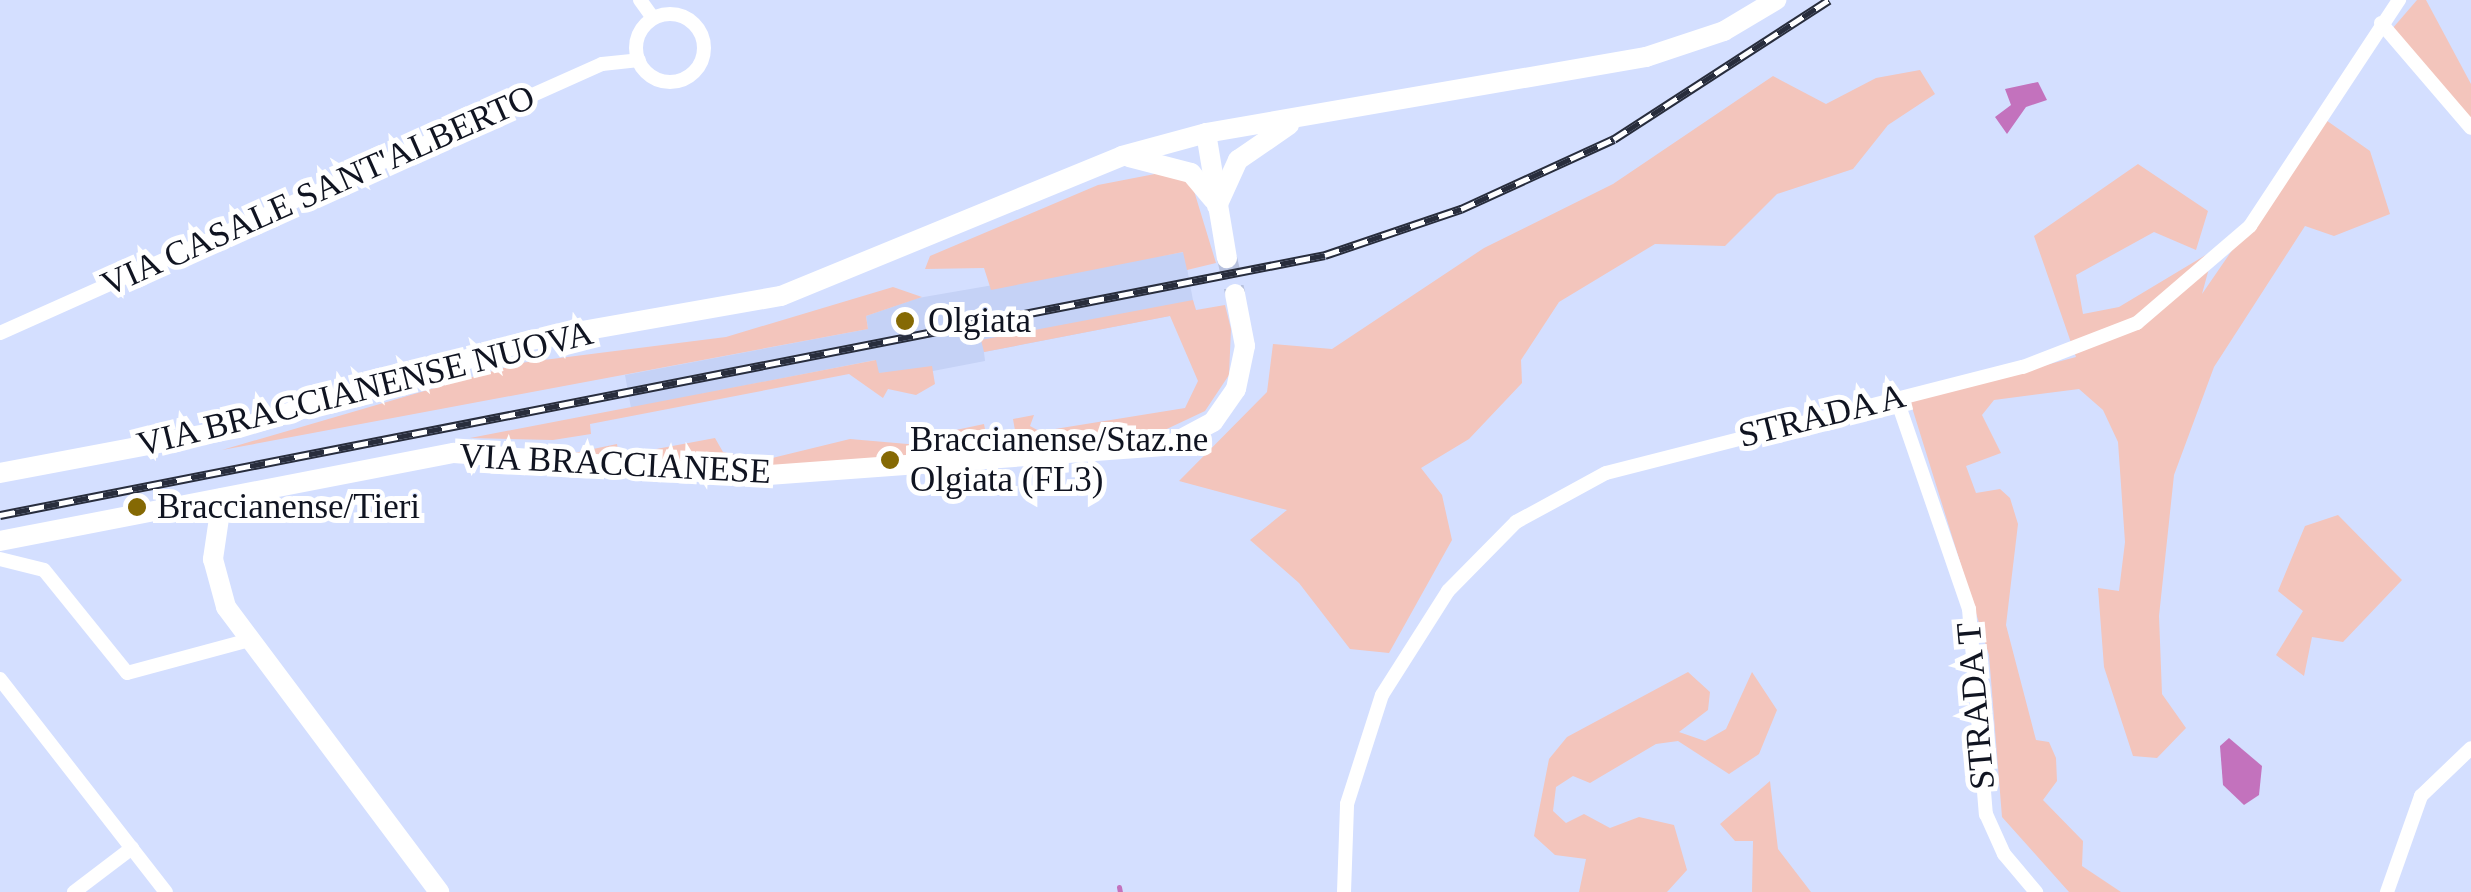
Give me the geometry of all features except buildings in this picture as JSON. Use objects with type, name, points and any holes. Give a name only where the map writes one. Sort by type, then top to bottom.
[{"type":"street","points":[[640,0],[654,18]]},
{"type":"street","points":[[1122,156],[1206,133],[1646,57],[1724,32],[1776,0]]},
{"type":"street","name":"STRADA A","points":[[1344,892],[1346,804],[1382,696],[1448,592],[1516,522],[1606,472],[2079,350],[2178,295],[2259,214],[2399,0]]},
{"type":"street","points":[[654,18],[687,18],[702,36],[702,59],[688,77],[665,82],[638,60],[637,41],[654,18]]},
{"type":"street","points":[[2381,23],[2471,128]]},
{"type":"street","name":"VIA CASALE SANT'ALBERTO","points":[[0,333],[602,64],[638,60]]},
{"type":"street","points":[[1217,206],[1238,160],[1302,118]]},
{"type":"street","points":[[1206,133],[1228,258]]},
{"type":"street","points":[[1122,156],[1191,172],[1217,206]]},
{"type":"street","name":"VIA BRACCIANENSE NUOVA","points":[[0,473],[239,428],[532,340],[781,296],[1122,156]]},
{"type":"street","name":"VIA BRACCIANESE","points":[[0,541],[490,450],[755,476],[1168,446],[1207,427],[1232,397],[1244,355],[1236,294]]},
{"type":"street","name":"STRADA T","points":[[1896,397],[1968,609],[1986,814],[2004,854],[2036,892]]},
{"type":"street","points":[[222,498],[215,574],[246,642],[439,892]]},
{"type":"street","points":[[0,559],[44,570],[127,672],[246,642]]},
{"type":"street","points":[[0,678],[166,892]]},
{"type":"street","points":[[2387,892],[2421,796],[2471,748]]},
{"type":"street","points":[[74,892],[132,848]]},
{"type":"shaded area","points":[[2417,0],[2426,0],[2471,84],[2471,128],[2392,29]]},
{"type":"shaded area","points":[[1920,70],[1935,94],[1888,125],[1853,169],[1777,194],[1725,246],[1655,244],[1559,302],[1521,360],[1522,383],[1469,439],[1421,468],[1442,495],[1452,540],[1389,653],[1350,649],[1299,583],[1250,540],[1287,510],[1179,481],[1267,392],[1273,344],[1332,349],[1484,248],[1613,184],[1773,76],[1826,104],[1876,78]]},
{"type":"shaded area","points":[[2038,82],[2047,100],[2026,107],[2007,134],[1995,117],[2011,105],[2005,89]]},
{"type":"shaded area","points":[[2323,118],[2370,151],[2390,214],[2334,236],[2305,226],[2214,367],[2174,475],[2159,616],[2162,694],[2186,728],[2157,758],[2133,756],[2104,667],[2098,588],[2119,591],[2125,542],[2118,442],[2103,410],[2079,389],[1994,400],[1982,415],[2001,453],[1966,466],[1976,493],[2000,489],[2010,498],[2018,524],[2006,625],[2036,740],[2049,742],[2056,758],[2057,781],[2043,800],[2083,841],[2082,866],[2121,892],[2069,892],[2002,817],[1989,655],[1910,401],[2076,357],[2034,236],[2138,164],[2208,211],[2196,250],[2154,232],[2076,275],[2083,314],[2119,307],[2214,250],[2202,294]]},
{"type":"shaded area","points":[[1160,173],[1191,181],[1216,263],[1187,270],[1183,252],[991,290],[984,268],[925,269],[930,256],[1098,185]]},
{"type":"shaded area","points":[[1184,252],[1195,311],[984,352],[985,361],[933,371],[878,373],[875,360],[631,408],[625,375],[868,329],[866,316],[918,298]]},
{"type":"shaded area","points":[[893,287],[922,297],[866,316],[868,329],[222,450],[520,363],[726,337]]},
{"type":"shaded area","points":[[1193,300],[1196,310],[1225,305],[1231,329],[1229,375],[1205,411],[1154,435],[1017,442],[1013,419],[1034,415],[1030,426],[1050,437],[1055,429],[1185,408],[1198,381],[1170,316],[984,352],[981,340]]},
{"type":"shaded area","points":[[876,360],[879,373],[932,366],[935,384],[916,395],[888,389],[883,398],[849,374],[590,424],[591,434],[553,440],[470,438]]},
{"type":"shaded area","points":[[984,424],[989,450],[938,454],[937,434]]},
{"type":"shaded area","points":[[715,438],[723,452],[760,461],[850,439],[919,445],[913,457],[758,469],[574,453],[617,444],[619,456]]},
{"type":"shaded area","points":[[2338,515],[2402,580],[2343,642],[2312,637],[2304,676],[2276,655],[2303,611],[2278,591],[2305,526]]},
{"type":"shaded area","points":[[1688,672],[1710,692],[1708,710],[1679,732],[1705,741],[1726,729],[1752,672],[1777,710],[1759,754],[1729,774],[1678,741],[1656,744],[1590,783],[1573,776],[1556,787],[1553,811],[1566,823],[1584,814],[1610,828],[1639,817],[1674,825],[1687,870],[1667,892],[1579,892],[1586,859],[1555,855],[1534,836],[1549,759],[1567,737]]},
{"type":"shaded area","points":[[2229,738],[2262,766],[2259,795],[2244,805],[2223,785],[2220,746]]},
{"type":"shaded area","points":[[1770,781],[1778,849],[1811,892],[1752,892],[1753,841],[1735,841],[1720,824]]},
{"type":"waterway","points":[[1119,887],[1120,892]]},
{"type":"tunnel","points":[[1227,258],[1235,294]]},
{"type":"railway","points":[[0,515],[1325,255],[1461,209],[1614,139],[1829,0]]},
{"type":"place","name":"Olgiata","points":[[905,321]]},
{"type":"place","name":"Braccianense/Staz.ne Olgiata (FL3)","points":[[890,460]]},
{"type":"place","name":"Braccianense/Tieri","points":[[137,507]]}]
